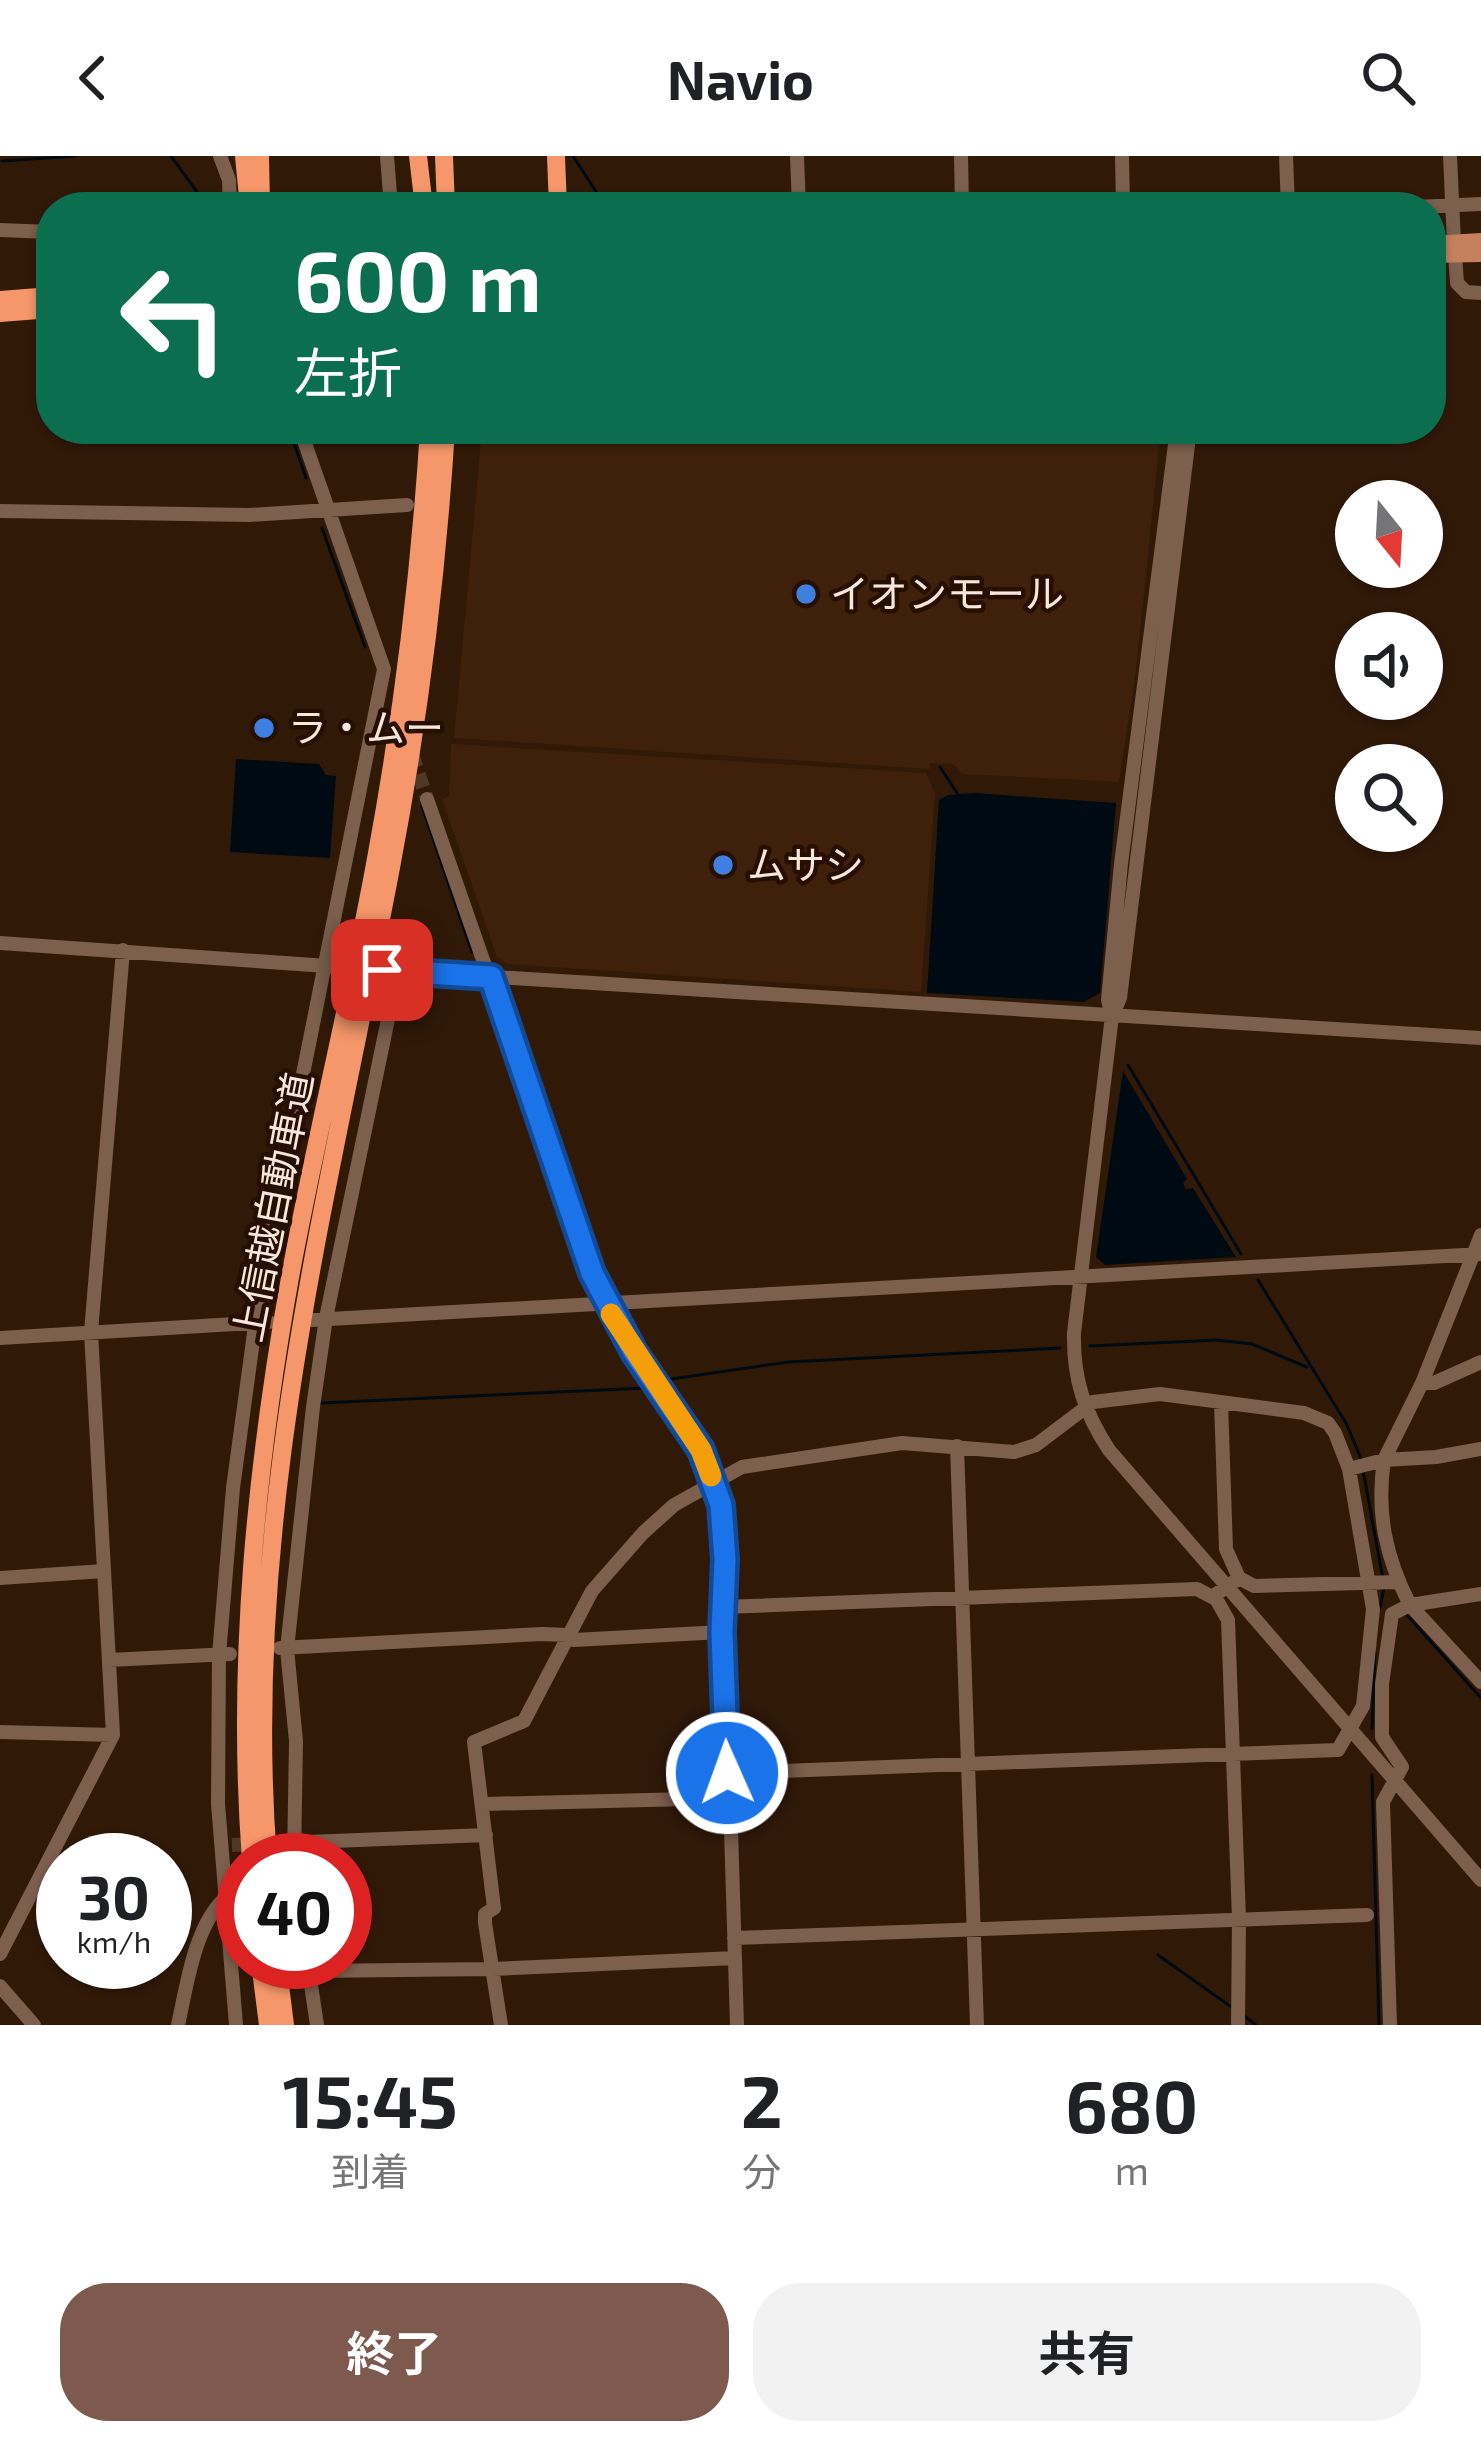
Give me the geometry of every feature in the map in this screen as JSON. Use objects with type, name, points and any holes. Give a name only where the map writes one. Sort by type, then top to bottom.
[{"type":"highway","points":[[244,156],[248,192]]},
{"type":"highway","points":[[260,156],[261,192]]},
{"type":"highway","points":[[418,156],[424,192]]},
{"type":"highway","points":[[427,192],[428,156]]},
{"type":"highway","points":[[444,156],[445,192]]},
{"type":"highway","points":[[556,156],[557,192]]},
{"type":"highway","points":[[0,300],[36,297]]},
{"type":"highway","points":[[0,314],[36,310]]},
{"type":"highway","name":"上信越自動車道","points":[[250,1833],[246,1688],[260,1481],[292,1268],[399,731],[428,444]]},
{"type":"highway","name":"上信越自動車道","points":[[267,1833],[263,1686],[277,1478],[317,1224],[415,733],[445,444]]},
{"type":"highway","points":[[263,1989],[268,2025]]},
{"type":"highway","points":[[280,1989],[285,2025]]},
{"type":"main road","points":[[1446,251],[1481,241]]},
{"type":"main road","points":[[1446,247],[1481,254]]},
{"type":"street","points":[[220,156],[229,192]]},
{"type":"street","points":[[387,156],[390,192]]},
{"type":"street","points":[[797,156],[798,192]]},
{"type":"street","points":[[961,156],[962,192]]},
{"type":"street","points":[[1122,156],[1123,192]]},
{"type":"street","points":[[1286,156],[1287,192]]},
{"type":"street","points":[[1450,156],[1457,284],[1466,292],[1481,293]]},
{"type":"street","points":[[1446,204],[1481,204]]},
{"type":"street","points":[[0,230],[36,231]]},
{"type":"street","points":[[224,1833],[218,1804],[233,1488],[291,1127],[334,966],[384,669],[305,444]]},
{"type":"street","points":[[1112,1016],[1108,1000],[1120,864],[1175,444]]},
{"type":"street","points":[[1188,444],[1120,998],[1112,1016],[1073,1357],[1084,1408],[1109,1450],[1481,1880]]},
{"type":"street","points":[[0,511],[249,515],[406,505]]},
{"type":"street","points":[[427,799],[605,1303],[701,1450],[721,1505],[737,2025]]},
{"type":"street","points":[[0,943],[334,966]]},
{"type":"street","points":[[0,1954],[113,1736],[92,1333],[123,950]]},
{"type":"street","points":[[288,1833],[296,1741],[283,1648],[319,1319],[390,970],[1481,1038]]},
{"type":"street","points":[[727,1773],[1338,1750],[1363,1706],[1373,1609],[1364,1465],[1422,1383],[1481,1235]]},
{"type":"street","points":[[319,1319],[1476,1255]]},
{"type":"street","points":[[0,1339],[262,1322]]},
{"type":"street","points":[[1422,1383],[1434,1383],[1481,1361]]},
{"type":"street","points":[[501,2025],[485,1923],[485,1914],[494,1908],[476,1738],[524,1721],[592,1591],[643,1533],[674,1505],[742,1467],[902,1443],[1007,1453],[1030,1448],[1084,1408],[1116,1397],[1160,1394],[1315,1416],[1364,1465],[1404,1608],[1481,1682]]},
{"type":"street","points":[[1221,1402],[1240,1919],[1238,2025]]},
{"type":"street","points":[[957,1446],[976,2025]]},
{"type":"street","points":[[1364,1465],[1481,1449]]},
{"type":"street","points":[[0,1578],[104,1571]]},
{"type":"street","points":[[723,1607],[1395,1582]]},
{"type":"street","points":[[1404,1608],[1481,1594]]},
{"type":"street","points":[[1390,2025],[1383,1802],[1401,1771],[1401,1761],[1384,1742],[1382,1728],[1385,1654],[1404,1608]]},
{"type":"street","points":[[283,1648],[722,1632]]},
{"type":"street","points":[[110,1660],[224,1655]]},
{"type":"street","points":[[0,1732],[113,1736]]},
{"type":"street","points":[[484,1804],[728,1798]]},
{"type":"street","points":[[372,1839],[486,1834]]},
{"type":"street","points":[[178,2025],[202,1937],[216,1907]]},
{"type":"street","points":[[734,1938],[1367,1915]]},
{"type":"street","points":[[372,1967],[493,1969],[734,1958]]},
{"type":"street","points":[[0,1986],[34,2025]]},
{"type":"street","points":[[233,1989],[236,2025]]},
{"type":"street","points":[[312,1989],[317,2025]]},
{"type":"shaded area","name":"イオンモール","points":[[481,444],[1159,444],[1119,782],[962,774],[953,764],[930,763],[930,769],[454,738]]},
{"type":"shaded area","points":[[451,744],[926,773],[935,793],[921,992],[507,964],[497,957],[442,799],[449,796]]},
{"type":"shaded area","points":[[236,759],[319,764],[326,775],[336,776],[330,858],[230,852]]},
{"type":"shaded area","points":[[974,793],[1116,803],[1100,993],[1084,1002],[927,993],[939,800]]},
{"type":"shaded area","points":[[1123,1071],[1187,1179],[1186,1189],[1193,1188],[1236,1257],[1105,1265],[1096,1257]]},
{"type":"waterway","points":[[2,161],[76,156]]},
{"type":"waterway","points":[[171,156],[197,192]]},
{"type":"waterway","points":[[573,156],[596,192]]},
{"type":"waterway","points":[[294,444],[306,478]]},
{"type":"waterway","points":[[322,528],[365,647]]},
{"type":"waterway","points":[[940,767],[959,796]]},
{"type":"waterway","points":[[422,806],[472,952]]},
{"type":"waterway","points":[[487,995],[535,1132]]},
{"type":"waterway","points":[[1128,1065],[1241,1254]]},
{"type":"waterway","points":[[540,1149],[589,1291]]},
{"type":"waterway","points":[[1258,1280],[1346,1423],[1362,1461]]},
{"type":"waterway","points":[[624,1316],[665,1380],[788,1362],[1060,1348]]},
{"type":"waterway","points":[[1090,1346],[1217,1340],[1252,1344],[1307,1367]]},
{"type":"waterway","points":[[321,1403],[646,1388]]},
{"type":"waterway","points":[[1363,1470],[1383,1579]]},
{"type":"waterway","points":[[1380,1608],[1384,1588]]},
{"type":"waterway","points":[[1407,1615],[1481,1698]]},
{"type":"waterway","points":[[1372,1729],[1375,1653]]},
{"type":"waterway","points":[[1372,1775],[1379,2025]]},
{"type":"waterway","points":[[1158,1955],[1230,2006]]},
{"type":"waterway","points":[[1243,2015],[1256,2025]]},
{"type":"tunnel","points":[[412,754],[427,799]]},
{"type":"slow traffic","points":[[611,1314],[701,1450],[711,1476]]},
{"type":"place","name":"イオンモール","points":[[806,594]]},
{"type":"place","name":"ラ・ムー","points":[[264,728]]},
{"type":"place","name":"ムサシ","points":[[723,865]]},
{"type":"route","points":[[382,970],[491,977],[605,1303],[701,1450],[721,1505],[727,1773]]}]
